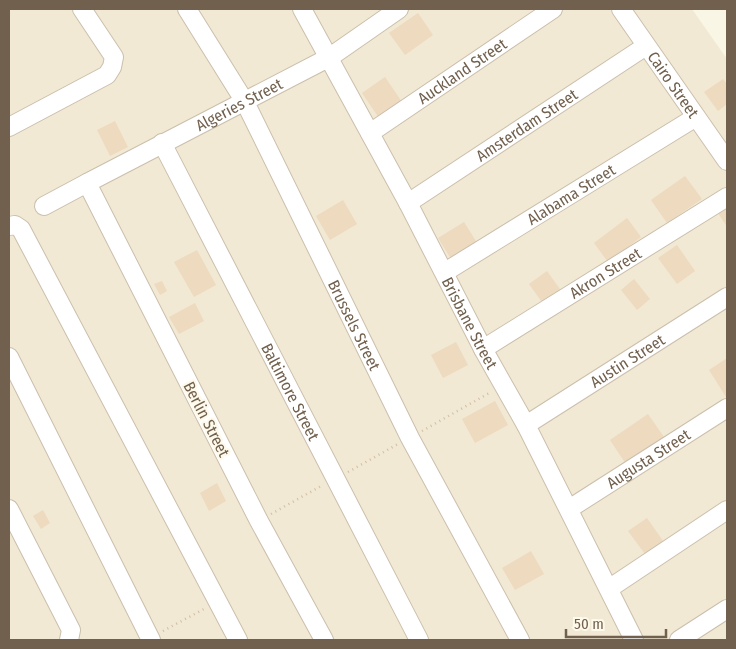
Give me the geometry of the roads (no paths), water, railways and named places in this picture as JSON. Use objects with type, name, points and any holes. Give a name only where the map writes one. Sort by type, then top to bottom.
[{"type":"street","points":[[9,126],[107,75],[112,67],[114,58],[82,9]]},
{"type":"street","name":"Brussels Street","points":[[187,9],[245,102],[410,438],[520,640]]},
{"type":"street","name":"Brisbane Street","points":[[302,9],[330,57],[445,272],[483,349],[526,425],[610,588],[634,640]]},
{"type":"street","name":"Algeries Street","points":[[44,206],[90,189],[162,143],[330,57],[399,9]]},
{"type":"street","name":"Auckland Street","points":[[370,133],[553,9]]},
{"type":"street","name":"Cairo Street","points":[[621,9],[727,160]]},
{"type":"street","name":"Amsterdam Street","points":[[408,203],[646,46]]},
{"type":"street","name":"Alabama Street","points":[[445,272],[696,117]]},
{"type":"street","name":"Baltimore Street","points":[[162,143],[334,480],[419,640]]},
{"type":"street","name":"Berlin Street","points":[[90,189],[259,521],[324,640]]},
{"type":"street","name":"Akron Street","points":[[483,349],[727,197]]},
{"type":"street","points":[[9,226],[15,225],[21,229],[238,640]]},
{"type":"street","name":"Austin Street","points":[[526,425],[727,297]]},
{"type":"street","points":[[9,358],[151,639]]},
{"type":"street","name":"Augusta Street","points":[[569,509],[727,408]]},
{"type":"street","points":[[9,509],[71,630],[69,640]]},
{"type":"street","points":[[610,588],[727,510]]},
{"type":"street","points":[[679,640],[727,609]]}]
